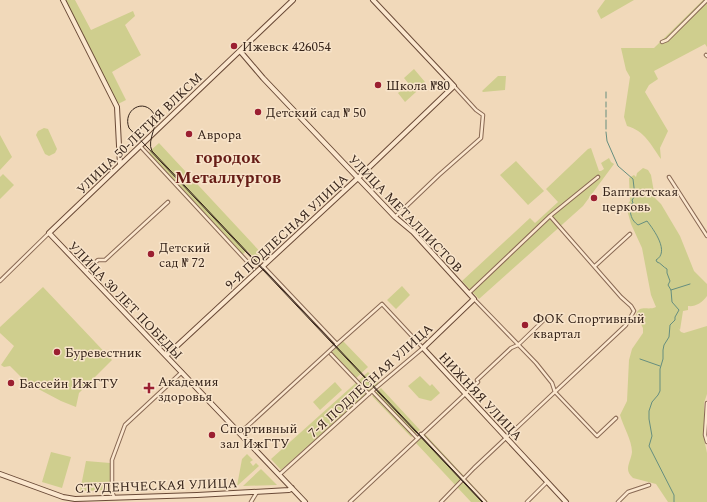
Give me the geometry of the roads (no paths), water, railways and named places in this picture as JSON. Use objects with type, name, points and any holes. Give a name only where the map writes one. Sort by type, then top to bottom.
[{"type":"street","points":[[63,0],[117,107],[120,165]]},
{"type":"street","name":"УЛИЦА 50-ЛЕТИЯ ВЛКСМ","points":[[0,281],[293,0]]},
{"type":"street","points":[[373,0],[476,110],[483,115],[481,138],[395,217]]},
{"type":"street","points":[[662,42],[666,40],[707,0]]},
{"type":"street","name":"УЛИЦА МЕТАЛЛИСТОВ","points":[[240,51],[263,78],[395,217],[413,232],[418,240],[536,363],[552,383],[555,392],[597,436],[616,418]]},
{"type":"street","name":"9-Я ПОДЛЕСНАЯ УЛИЦА","points":[[166,356],[358,178],[454,86]]},
{"type":"street","points":[[140,146],[254,269]]},
{"type":"street","points":[[468,293],[550,216],[598,177]]},
{"type":"street","points":[[669,177],[707,236]]},
{"type":"street","points":[[86,272],[98,260],[105,260],[168,202]]},
{"type":"street","points":[[441,502],[463,478],[626,325],[634,311],[550,216]]},
{"type":"street","name":"УЛИЦА 30 ЛЕТ ПОБЕДЫ","points":[[49,233],[305,502]]},
{"type":"street","points":[[595,266],[630,234]]},
{"type":"street","points":[[240,434],[337,344],[263,266]]},
{"type":"street","name":"7-Я ПОДЛЕСНАЯ УЛИЦА","points":[[279,475],[372,391],[423,348],[474,299]]},
{"type":"street","name":"НИЖНЯЯ УЛИЦА","points":[[337,344],[382,304],[566,502]]},
{"type":"street","points":[[350,502],[465,394],[511,348],[518,345],[546,318]]},
{"type":"street","points":[[331,354],[369,394]]},
{"type":"street","points":[[114,497],[112,491],[112,460],[125,425],[182,372]]},
{"type":"street","points":[[372,391],[417,438]]},
{"type":"street","points":[[707,402],[705,435],[707,442]]},
{"type":"street","points":[[421,434],[485,502]]},
{"type":"street","name":"СТУДЕНЧЕСКАЯ УЛИЦА","points":[[0,474],[63,497],[75,499],[257,492],[288,490],[292,488]]},
{"type":"street","points":[[527,502],[547,482]]},
{"type":"street","points":[[618,502],[628,492],[649,485]]},
{"type":"street","points":[[250,502],[257,492]]},
{"type":"waterway","points":[[606,92],[606,98]]},
{"type":"waterway","points":[[606,102],[606,107]]},
{"type":"waterway","points":[[606,110],[606,117]]},
{"type":"waterway","points":[[606,120],[606,129]]},
{"type":"waterway","points":[[606,132],[607,141],[618,166],[633,179],[635,196],[632,200],[633,203],[630,205],[631,216],[638,225],[647,221],[657,235],[661,252],[660,256],[656,260],[667,269],[670,281],[668,285],[671,290],[672,302],[679,310],[675,320],[670,325],[669,337],[664,345],[663,359],[660,369],[660,391],[652,402],[649,411],[652,436],[649,446],[674,495],[674,502]]},
{"type":"waterway","points":[[671,290],[690,284]]},
{"type":"waterway","points":[[640,359],[660,366]]},
{"type":"tram line","points":[[482,502],[129,128],[128,122],[131,111],[140,106],[145,106],[150,109],[155,118],[151,142],[152,151],[483,502]]},
{"type":"place","name":"Ижевск 426054","points":[[234,46]]},
{"type":"place","name":"Школа №80","points":[[378,85]]},
{"type":"place","name":"Детский сад № 50","points":[[258,112]]},
{"type":"place","name":"Аврора","points":[[189,134]]},
{"type":"place","name":"Баптистская церковь","points":[[594,198]]},
{"type":"place","name":"Детский сад № 72","points":[[151,254]]},
{"type":"place","name":"ФОК Спортивный квартал","points":[[525,325]]},
{"type":"place","name":"Буревестник","points":[[57,352]]},
{"type":"place","name":"Бассейн ИжГТУ","points":[[11,383]]},
{"type":"place","name":"Академия здоровья","points":[[149,388]]},
{"type":"place","name":"Спортивный зал ИжГТУ","points":[[212,435]]},
{"type":"district","name":"городок Металлургов","points":[[228,167]]}]
